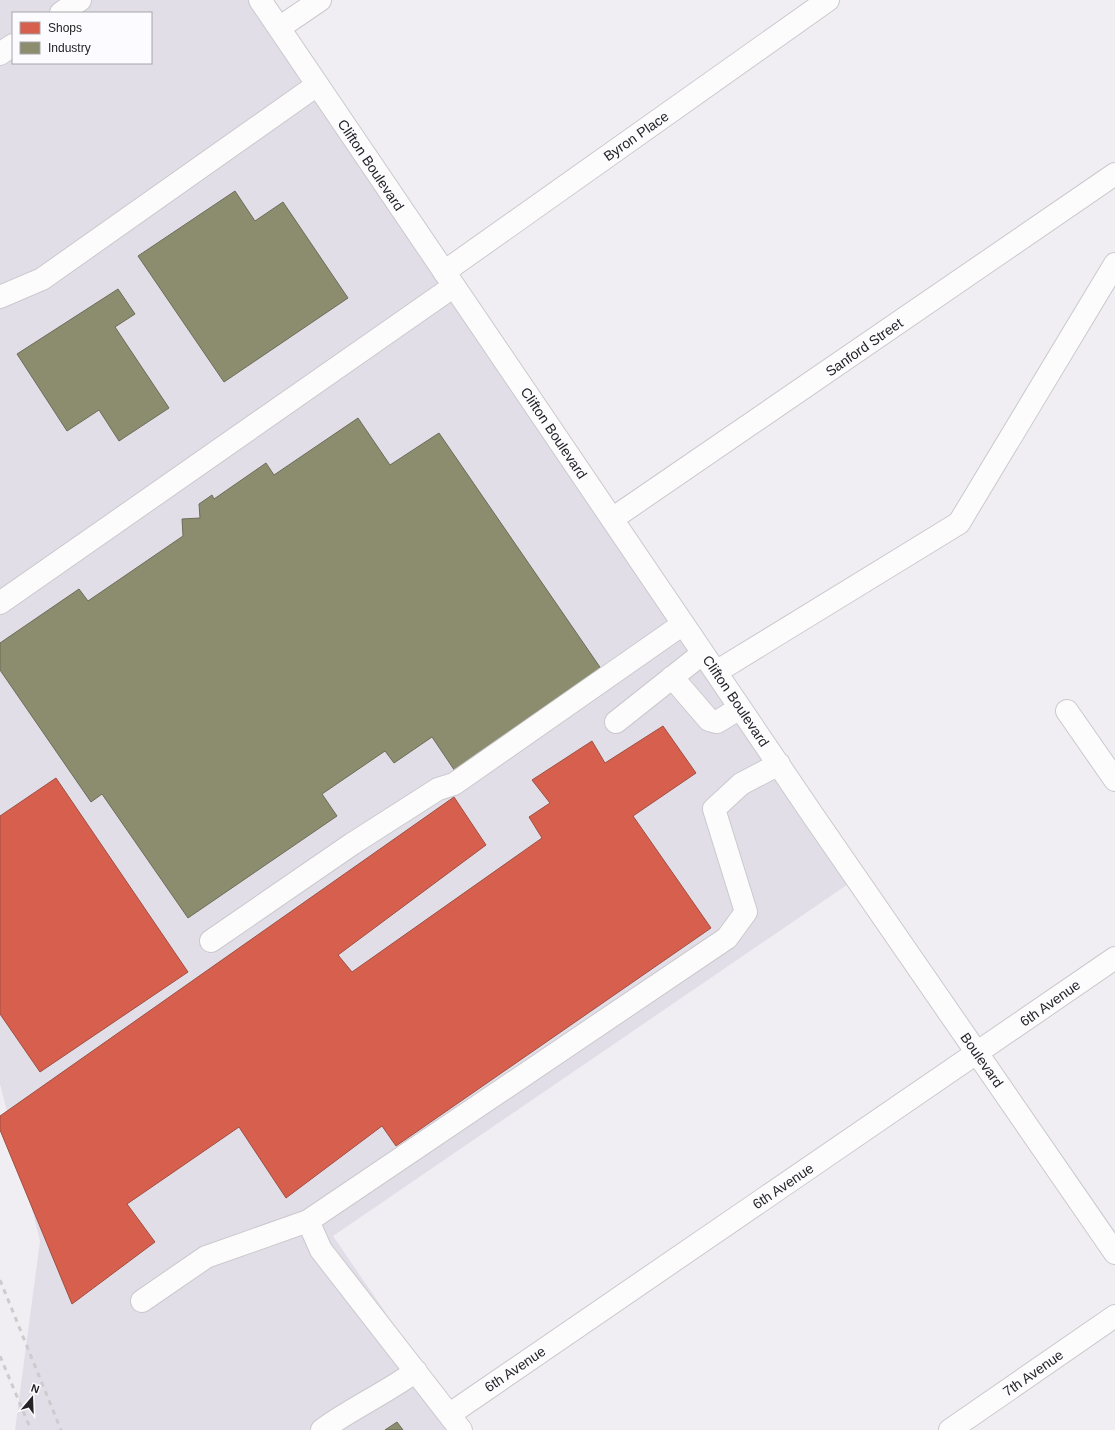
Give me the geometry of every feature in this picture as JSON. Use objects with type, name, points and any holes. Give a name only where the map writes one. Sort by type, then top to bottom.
[{"type":"street","points":[[62,12],[80,0]]},
{"type":"street","name":"Clifton Boulevard","points":[[260,0],[848,866]]},
{"type":"street","points":[[279,28],[320,0]]},
{"type":"street","name":"Byron Place","points":[[0,602],[449,279],[828,0]]},
{"type":"street","points":[[0,54],[12,46]]},
{"type":"street","points":[[0,297],[42,279],[317,85]]},
{"type":"street","name":"Sanford Street","points":[[612,520],[1115,174]]},
{"type":"street","points":[[716,672],[959,523],[1115,264]]},
{"type":"street","points":[[211,941],[352,844],[438,789],[454,784],[683,624]]},
{"type":"street","points":[[616,722],[703,653]]},
{"type":"street","points":[[672,677],[709,720],[716,722],[740,708]]},
{"type":"street","points":[[1067,711],[1115,780]]},
{"type":"street","points":[[142,1301],[206,1258],[308,1221],[727,938],[746,912],[714,809],[741,784],[778,764]]},
{"type":"street","name":"Boulevard","points":[[848,866],[1115,1253]]},
{"type":"street","name":"6th Avenue","points":[[456,1422],[977,1053],[1115,958]]},
{"type":"street","points":[[308,1221],[321,1250],[456,1422]]},
{"type":"street","name":"7th Avenue","points":[[950,1430],[1115,1316]]},
{"type":"street","points":[[322,1430],[336,1419],[396,1386],[416,1371]]},
{"type":"shaded area","points":[[0,0],[257,0],[857,878],[333,1236],[466,1430],[15,1430],[40,1241],[0,1084]]},
{"type":"building: Shops","points":[[663,726],[696,773],[633,816],[711,928],[396,1146],[382,1126],[286,1198],[239,1127],[127,1204],[155,1242],[72,1304],[0,1130],[0,1116],[454,797],[486,845],[338,955],[352,972],[542,838],[529,817],[550,803],[532,780],[592,741],[605,763]]},
{"type":"building: Shops","points":[[56,778],[188,972],[40,1072],[0,1014],[0,816]]},
{"type":"building: Industry","points":[[235,191],[255,221],[283,202],[348,298],[224,382],[138,256]]},
{"type":"building: Industry","points":[[118,289],[135,314],[115,327],[169,408],[119,441],[99,410],[67,431],[17,354]]},
{"type":"building: Industry","points":[[358,418],[390,465],[439,433],[604,673],[457,774],[432,737],[394,763],[385,751],[322,794],[337,816],[188,918],[102,794],[91,802],[0,670],[0,643],[79,589],[88,601],[183,536],[182,519],[200,518],[199,504],[212,495],[214,499],[266,463],[274,475]]},
{"type":"building: Industry","points":[[397,1422],[403,1430],[385,1430]]},
{"type":"railway","points":[[0,1280],[61,1430]]},
{"type":"railway","points":[[0,1356],[31,1430]]}]
